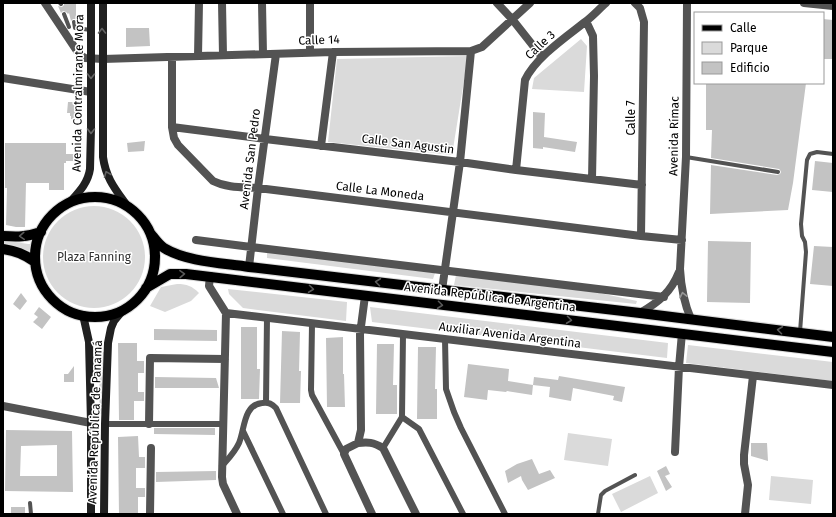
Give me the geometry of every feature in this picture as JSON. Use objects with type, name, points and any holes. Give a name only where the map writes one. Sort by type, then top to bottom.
[{"type":"main road","name":"Avenida Contralmirante Mora","points":[[70,202],[80,192],[89,176],[91,160],[91,3]]},
{"type":"main road","name":"Avenida Contralmirante Mora","points":[[103,3],[104,167],[110,182],[128,207]]},
{"type":"main road","points":[[100,197],[119,202],[128,207],[138,214],[151,234],[155,262],[152,275],[146,288],[132,304],[113,314],[93,316],[83,315],[68,310],[56,301],[46,290],[39,276],[35,262],[36,246],[41,232],[48,220],[58,210],[70,202],[80,199],[100,197]]},
{"type":"main road","points":[[3,236],[28,236],[41,232]]},
{"type":"main road","name":"Avenida República de Argentina","points":[[151,234],[162,247],[174,253],[191,258],[249,267],[833,337]]},
{"type":"main road","points":[[3,249],[26,255],[35,262]]},
{"type":"main road","name":"Avenida República de Argentina","points":[[146,288],[170,274],[210,276],[364,296],[833,352]]},
{"type":"main road","name":"Avenida República de Panamá","points":[[104,514],[108,343],[111,328],[122,310]]},
{"type":"main road","name":"Avenida República de Panamá","points":[[83,315],[89,342],[92,423],[91,514]]},
{"type":"street","points":[[45,3],[66,29],[79,54],[85,58],[92,59]]},
{"type":"street","points":[[198,56],[199,3]]},
{"type":"street","points":[[222,3],[223,55]]},
{"type":"street","points":[[262,3],[263,54]]},
{"type":"street","points":[[310,3],[310,52]]},
{"type":"street","points":[[497,3],[512,19],[542,57]]},
{"type":"street","name":"Calle 14","points":[[92,59],[103,60],[310,52],[471,51],[482,47],[530,3]]},
{"type":"street","name":"Calle 3","points":[[516,170],[525,80],[528,73],[542,57],[606,3]]},
{"type":"street","name":"Calle 7","points":[[635,3],[640,8],[644,22],[642,236]]},
{"type":"street","name":"Avenida Rímac","points":[[687,3],[686,157],[680,269],[683,295],[691,319]]},
{"type":"street","points":[[804,3],[833,6]]},
{"type":"street","points":[[586,21],[592,36],[594,82],[592,179]]},
{"type":"street","points":[[442,290],[460,162],[471,51]]},
{"type":"street","points":[[321,146],[333,52]]},
{"type":"street","name":"Avenida San Pedro","points":[[249,267],[276,54]]},
{"type":"street","name":"Calle La Moneda","points":[[172,57],[172,127],[174,138],[178,145],[213,181],[220,184],[682,240]]},
{"type":"street","points":[[3,78],[91,92]]},
{"type":"street","name":"Calle San Agustin","points":[[172,127],[264,140],[460,162],[642,185]]},
{"type":"street","points":[[196,240],[664,297]]},
{"type":"street","name":"Avenida Rímac","points":[[640,313],[653,306],[664,297],[676,279],[680,269]]},
{"type":"street","points":[[210,276],[209,286],[226,313],[222,477],[223,484],[237,514]]},
{"type":"street","points":[[358,443],[361,430],[361,329],[364,296]]},
{"type":"street","name":"Auxiliar Avenida Argentina","points":[[226,313],[833,385]]},
{"type":"street","points":[[266,402],[267,318]]},
{"type":"street","points":[[312,324],[312,395],[344,454],[372,514]]},
{"type":"street","points":[[675,452],[682,333]]},
{"type":"street","points":[[382,448],[402,417],[403,334]]},
{"type":"street","points":[[445,339],[446,389],[461,428],[504,514]]},
{"type":"street","points":[[149,424],[150,358],[225,358]]},
{"type":"street","points":[[745,514],[748,485],[744,460],[753,376]]},
{"type":"street","points":[[222,466],[232,455],[239,443],[245,420],[253,405],[266,402],[272,404],[276,408],[326,514]]},
{"type":"street","points":[[3,406],[92,423]]},
{"type":"street","points":[[402,417],[419,429],[463,514]]},
{"type":"street","points":[[105,424],[223,424]]},
{"type":"street","points":[[243,431],[283,514]]},
{"type":"street","points":[[344,454],[346,449],[358,443],[368,442],[376,444],[382,448],[416,514]]},
{"type":"street","points":[[150,514],[151,448]]},
{"type":"lane","points":[[64,14],[66,29],[75,28],[91,30]]},
{"type":"lane","points":[[74,22],[75,28]]},
{"type":"lane","points":[[800,333],[806,252],[801,224],[807,160],[810,154],[816,152],[833,154]]},
{"type":"lane","points":[[686,157],[778,172]]},
{"type":"lane","points":[[598,514],[601,495],[605,491],[635,475]]},
{"type":"lane","points":[[30,503],[31,514]]},
{"type":"green space","points":[[581,39],[587,46],[584,92],[532,89],[534,78]]},
{"type":"green space","points":[[468,56],[452,155],[328,142],[337,59]]},
{"type":"green space","name":"Plaza Fanning","points":[[94,206],[114,210],[122,214],[130,221],[137,229],[141,237],[145,257],[141,277],[137,285],[130,293],[122,300],[114,304],[94,308],[74,304],[66,300],[58,293],[51,285],[47,277],[43,257],[47,237],[51,229],[58,221],[66,214],[74,210]]},
{"type":"green space","points":[[3,240],[32,244],[29,251],[3,245]]},
{"type":"green space","points":[[267,252],[435,273],[433,279],[267,258]]},
{"type":"green space","points":[[456,275],[595,292],[637,301],[636,304],[454,285]]},
{"type":"green space","points":[[177,284],[189,286],[199,293],[191,301],[165,312],[150,306],[161,287]]},
{"type":"green space","points":[[228,289],[347,302],[346,321],[243,308],[229,294]]},
{"type":"green space","points":[[370,307],[668,343],[667,358],[372,322]]},
{"type":"green space","points":[[688,345],[833,362],[833,381],[686,363]]},
{"type":"green space","points":[[100,352],[106,352],[105,413],[99,414]]},
{"type":"green space","points":[[568,433],[612,439],[608,466],[564,460]]},
{"type":"green space","points":[[650,476],[658,493],[621,512],[612,494]]},
{"type":"green space","points":[[771,476],[813,480],[811,504],[769,500]]},
{"type":"building","points":[[64,3],[76,3],[76,19],[71,21],[69,13],[68,14],[63,11],[61,13],[58,6],[62,7]]},
{"type":"building","points":[[824,19],[833,20],[833,59],[824,59]]},
{"type":"building","points":[[126,28],[149,28],[150,46],[126,47]]},
{"type":"building","points":[[706,84],[806,84],[788,210],[710,214],[711,165],[777,175],[781,172],[779,169],[711,158],[712,130],[706,130]]},
{"type":"building","points":[[68,102],[77,102],[80,104],[79,120],[71,119],[70,113],[67,113]]},
{"type":"building","points":[[533,112],[545,113],[544,137],[577,142],[575,152],[543,147],[543,149],[533,148]]},
{"type":"building","points":[[145,141],[144,151],[128,152],[127,143]]},
{"type":"building","points":[[5,143],[66,143],[66,154],[79,154],[79,161],[66,161],[66,163],[64,163],[64,190],[49,190],[49,183],[26,183],[25,227],[6,225],[7,188],[5,188]]},
{"type":"building","points":[[815,161],[833,163],[833,192],[812,190]]},
{"type":"building","points":[[708,241],[751,242],[750,303],[707,302]]},
{"type":"building","points":[[814,246],[833,247],[833,286],[810,284]]},
{"type":"building","points":[[21,293],[27,301],[20,310],[13,304]]},
{"type":"building","points":[[39,307],[51,317],[42,329],[33,322],[38,317],[34,314]]},
{"type":"building","points":[[241,327],[257,327],[257,369],[260,369],[259,399],[241,399]]},
{"type":"building","points":[[154,329],[217,330],[217,341],[154,340]]},
{"type":"building","points":[[282,331],[300,332],[300,403],[280,403]]},
{"type":"building","points":[[343,337],[345,407],[327,407],[326,338]]},
{"type":"building","points":[[118,343],[137,343],[137,361],[144,361],[144,373],[138,373],[138,392],[144,392],[144,401],[134,401],[134,420],[119,420]]},
{"type":"building","points":[[377,344],[394,344],[393,385],[397,385],[397,414],[376,414]]},
{"type":"building","points":[[418,347],[436,347],[435,389],[437,389],[437,419],[417,419]]},
{"type":"building","points":[[468,364],[509,369],[508,381],[533,385],[532,395],[488,390],[487,400],[464,397]]},
{"type":"building","points":[[74,366],[74,382],[64,382],[64,374],[68,374]]},
{"type":"building","points":[[559,376],[625,387],[622,402],[613,400],[614,396],[573,388],[571,401],[549,397],[550,387],[533,385],[534,377],[558,380]]},
{"type":"building","points":[[155,377],[216,378],[219,388],[155,388]]},
{"type":"building","points":[[154,428],[215,428],[215,435],[154,434]]},
{"type":"building","points":[[6,430],[72,431],[73,492],[5,491]],"holes":[[[57,445],[57,476],[20,476],[21,446]]]},
{"type":"building","points":[[138,436],[139,457],[145,457],[145,468],[136,468],[136,488],[145,488],[145,497],[138,497],[138,514],[119,514],[118,437]]},
{"type":"building","points":[[751,443],[767,443],[768,461],[751,456]]},
{"type":"building","points":[[532,459],[539,474],[550,470],[555,478],[528,490],[521,476],[508,483],[505,471],[517,464]]},
{"type":"building","points":[[666,466],[670,474],[665,476],[672,487],[666,491],[657,471]]},
{"type":"building","points":[[216,471],[216,480],[156,482],[156,472]]},
{"type":"building","points":[[11,507],[25,507],[25,514],[11,514]]}]
